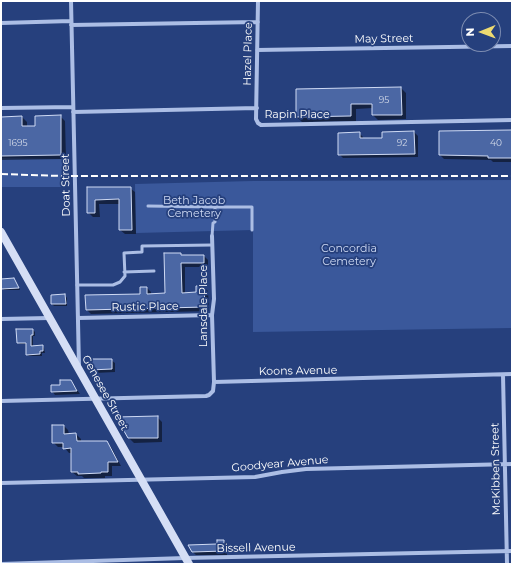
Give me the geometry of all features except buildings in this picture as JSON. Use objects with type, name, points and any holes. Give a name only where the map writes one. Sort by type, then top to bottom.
[{"type":"main road","name":"Genesee Street","points":[[2,235],[187,561]]},
{"type":"street","name":"Doat Street","points":[[71,1],[79,369]]},
{"type":"street","name":"Hazel Place","points":[[257,108],[258,1]]},
{"type":"street","points":[[1,23],[258,22]]},
{"type":"street","name":"May Street","points":[[257,50],[512,46]]},
{"type":"street","name":"Rapin Place","points":[[1,108],[257,108],[257,121],[264,126],[512,120]]},
{"type":"street","name":"Lansdale Place","points":[[212,236],[214,382]]},
{"type":"street","name":"Rustic Place","points":[[78,318],[212,315]]},
{"type":"street","points":[[1,319],[50,318]]},
{"type":"street","name":"Koons Avenue","points":[[214,382],[512,374]]},
{"type":"street","name":"McKibben Street","points":[[503,375],[507,564]]},
{"type":"street","points":[[1,400],[208,396],[213,391],[214,382]]},
{"type":"street","name":"Goodyear Avenue","points":[[1,483],[257,477],[306,469],[512,464]]},
{"type":"street","name":"Bissell Avenue","points":[[1,564],[187,561],[512,551]]},
{"type":"lane","points":[[148,206],[252,207],[252,230]]},
{"type":"lane","name":"Lansdale Place","points":[[212,236],[213,222],[215,222],[215,207]]},
{"type":"lane","points":[[77,285],[113,285],[120,282],[125,276],[124,253],[142,252],[142,246],[212,245]]},
{"type":"lane","points":[[124,272],[154,271]]},
{"type":"green space","points":[[1,158],[62,159],[62,187],[1,187]]},
{"type":"green space","name":"Concordia Cemetery","points":[[512,180],[512,328],[253,332],[253,230],[136,233],[135,184],[253,181]]},
{"type":"railway","points":[[1,174],[62,176],[512,176]]},
{"type":"park label","name":"Beth Jacob Cemetery","points":[[194,207]]}]
